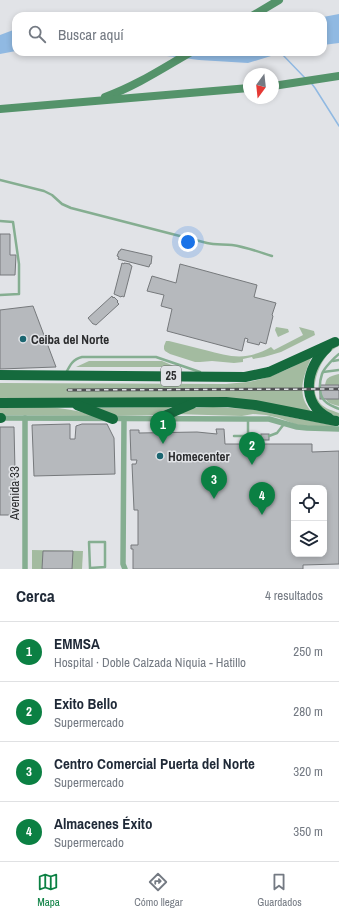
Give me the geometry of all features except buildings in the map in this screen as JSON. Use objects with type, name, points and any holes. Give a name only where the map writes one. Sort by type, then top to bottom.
[{"type":"highway","name":"25","points":[[0,375],[245,377],[262,374],[337,341]]},
{"type":"highway","name":"25","points":[[337,341],[322,352],[317,359],[309,381],[308,391],[310,400],[318,410],[338,424]]},
{"type":"highway","points":[[157,419],[198,402]]},
{"type":"highway","name":"25","points":[[0,403],[226,402],[255,405],[338,424]]},
{"type":"highway","points":[[72,403],[113,419]]},
{"type":"main road","points":[[259,12],[279,0]]},
{"type":"main road","points":[[93,101],[119,92],[184,56]]},
{"type":"main road","points":[[279,85],[339,76]]},
{"type":"main road","points":[[3,108],[243,88]]},
{"type":"street","points":[[0,418],[264,419],[307,428],[338,424]]},
{"type":"street","name":"Avenida 33","points":[[25,569],[26,418]]},
{"type":"street","points":[[123,567],[124,419]]},
{"type":"lane","points":[[0,180],[44,191],[62,204],[71,208],[215,245],[230,245],[248,248],[272,256]]},
{"type":"lane","points":[[0,221],[13,222],[20,264],[19,294],[0,295]]},
{"type":"lane","points":[[339,354],[322,372],[320,385],[320,393],[323,400],[339,409]]},
{"type":"lane","points":[[64,376],[74,360],[82,357],[156,357],[195,371],[218,377]]},
{"type":"lane","points":[[332,361],[339,360]]},
{"type":"lane","points":[[322,372],[339,370]]},
{"type":"lane","points":[[248,420],[248,444]]},
{"type":"lane","points":[[269,436],[277,433],[284,423]]},
{"type":"lane","points":[[234,436],[261,436]]},
{"type":"lane","points":[[89,542],[105,542],[105,568],[90,568],[89,542]]},
{"type":"green space","points":[[276,327],[288,329],[289,332],[278,337],[275,330]]},
{"type":"green space","points":[[299,327],[314,331],[315,335],[281,352],[264,357],[243,359],[243,362],[195,362],[170,354],[164,349],[166,341],[169,341],[231,356],[246,356],[271,347],[274,350],[303,335]]},
{"type":"green space","points":[[339,343],[339,346],[333,349],[328,355],[319,370],[316,378],[315,394],[322,405],[339,413],[339,417],[320,407],[313,394],[313,385],[314,377],[321,360],[332,347]]},
{"type":"green space","points":[[312,356],[304,376],[302,391],[304,400],[312,413],[272,404],[0,399],[0,383],[226,384],[248,382],[281,372]]},
{"type":"green space","points":[[89,361],[162,361],[176,367],[76,367]]},
{"type":"green space","points":[[339,374],[339,406],[331,404],[327,401],[325,396],[325,384],[327,379],[331,376]]},
{"type":"green space","points":[[0,407],[59,408],[82,412],[94,416],[6,415],[0,414]]},
{"type":"green space","points":[[171,407],[157,415],[112,416],[93,408]]},
{"type":"green space","points":[[213,407],[249,409],[337,426],[300,426],[279,418],[253,414],[242,416],[174,414],[188,408]]},
{"type":"green space","points":[[32,550],[83,551],[82,569],[32,569]]},
{"type":"water","points":[[339,14],[339,43],[327,44],[327,16]]},
{"type":"water","points":[[12,30],[12,52],[0,54],[0,35]]},
{"type":"water","points":[[167,56],[271,56],[248,63],[199,60]]},
{"type":"waterway","points":[[284,56],[306,79]]},
{"type":"waterway","points":[[312,84],[339,126]]},
{"type":"railway","points":[[68,390],[339,389]]},
{"type":"place","name":"Ceiba del Norte","points":[[23,339]]},
{"type":"place","name":"EMMSA","points":[[163,444]]},
{"type":"place","name":"Homecenter","points":[[160,456]]},
{"type":"place","name":"Exito Bello","points":[[252,465]]},
{"type":"place","name":"Centro Comercial Puerta del Norte","points":[[214,499]]},
{"type":"place","name":"Almacenes Éxito","points":[[262,515]]}]
